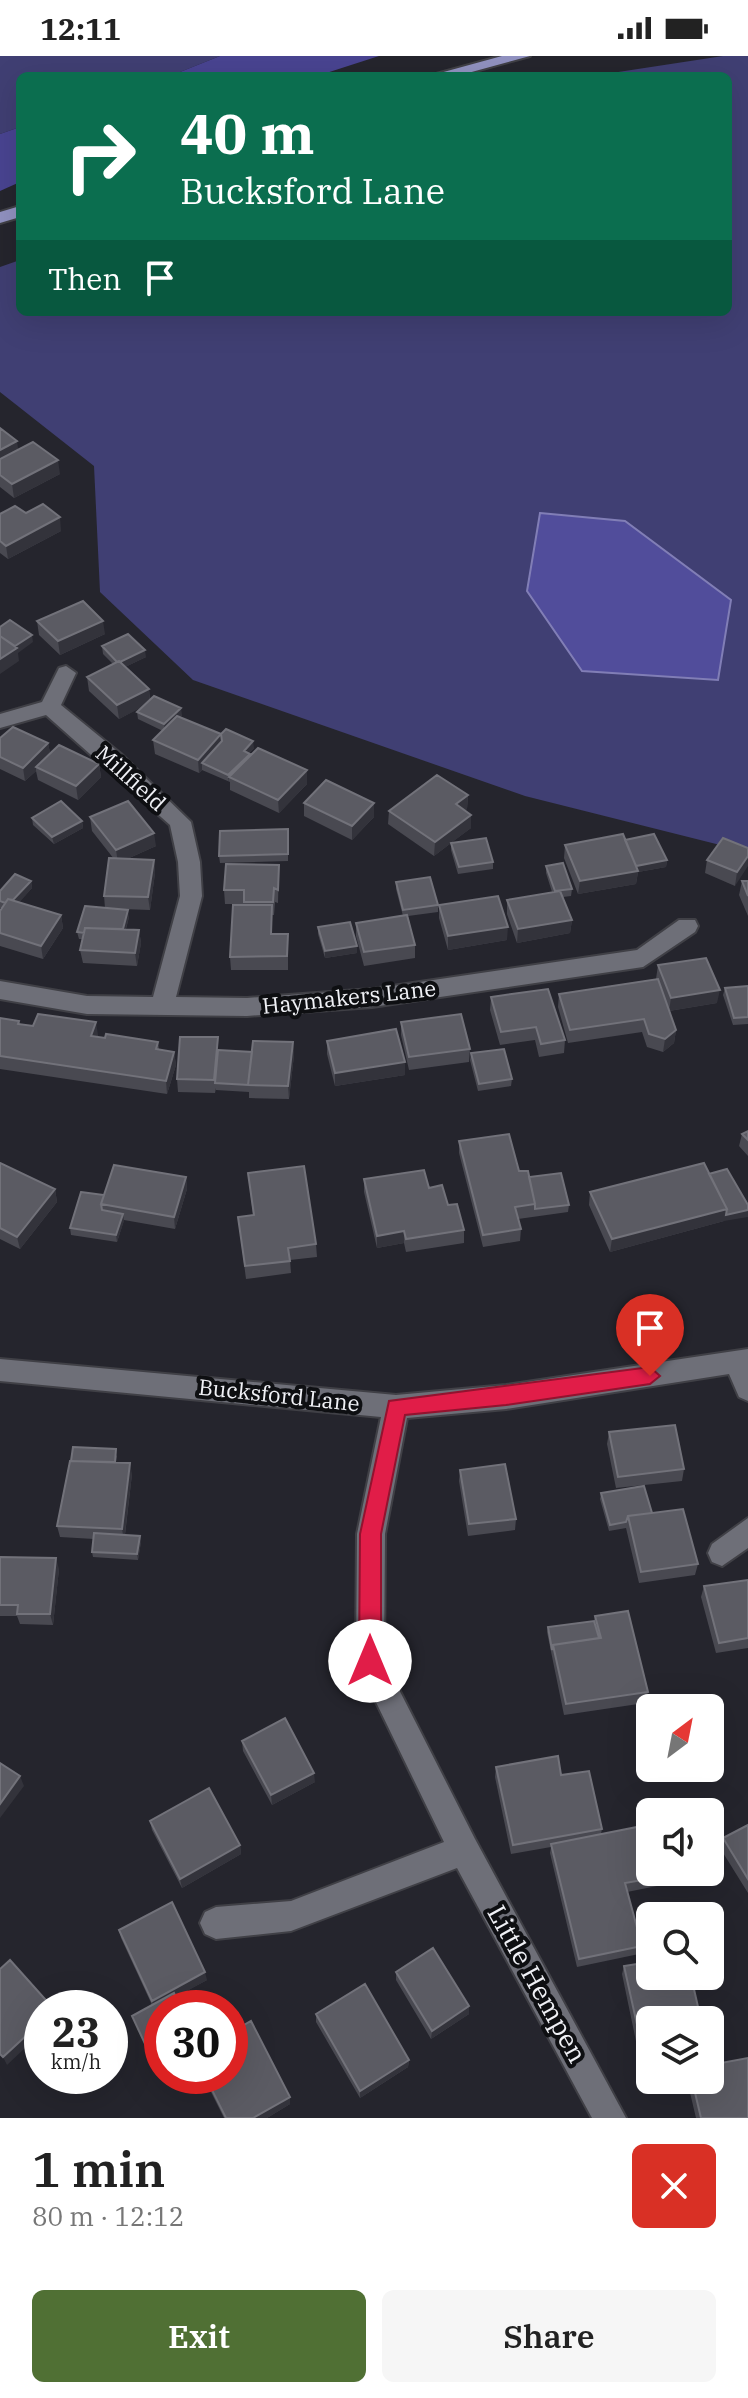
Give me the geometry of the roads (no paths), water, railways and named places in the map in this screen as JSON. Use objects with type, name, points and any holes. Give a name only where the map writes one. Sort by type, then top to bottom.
[{"type":"main road","points":[[454,72],[522,56]]},
{"type":"street","points":[[0,721],[50,707],[66,673]]},
{"type":"street","name":"Millfield","points":[[50,707],[113,759],[180,822],[189,862],[191,896],[163,1003]]},
{"type":"street","name":"Haymakers Lane","points":[[0,990],[87,1005],[163,1003],[247,1007],[372,998],[643,958],[687,926]]},
{"type":"street","name":"Bucksford Lane","points":[[0,1370],[396,1407],[745,1371]]},
{"type":"street","name":"Little Hempen","points":[[396,1407],[371,1534],[370,1661],[464,1850],[610,2118]]},
{"type":"street","points":[[722,1553],[748,1531]]},
{"type":"street","points":[[216,1923],[291,1916],[464,1850]]}]
